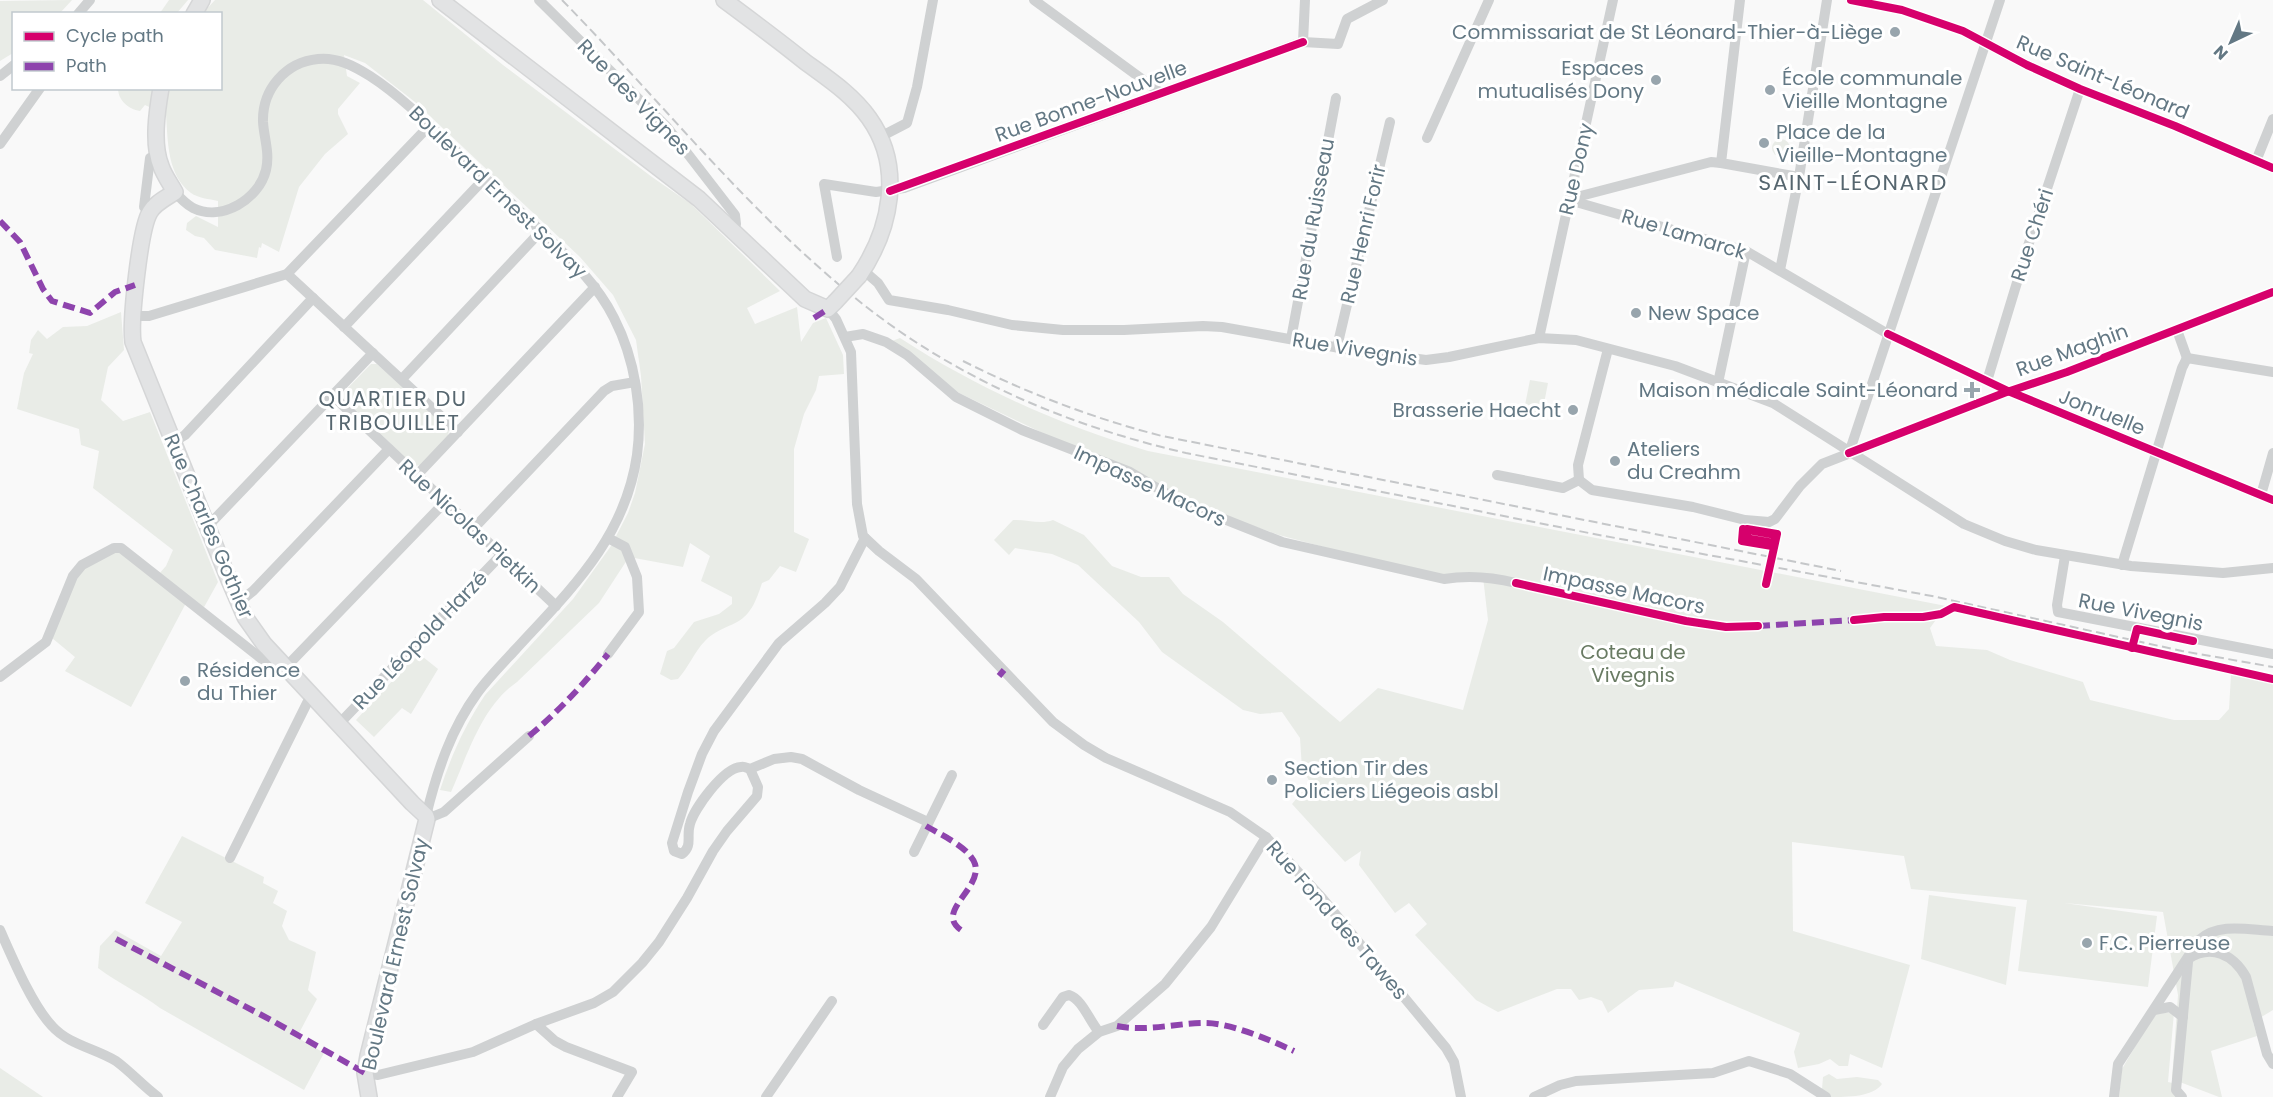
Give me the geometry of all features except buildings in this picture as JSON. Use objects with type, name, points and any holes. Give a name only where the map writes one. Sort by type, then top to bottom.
[{"type":"street","points":[[80,12],[90,0]]},
{"type":"street","points":[[440,0],[690,192],[805,300],[831,306]]},
{"type":"street","name":"Rue des Vignes","points":[[539,0],[680,141],[735,215],[736,224],[733,231]]},
{"type":"street","points":[[724,0],[841,88],[868,116],[880,137],[890,174],[890,191],[884,229],[879,244],[861,273],[831,306]]},
{"type":"street","points":[[880,137],[907,123],[917,87],[933,0]]},
{"type":"street","points":[[1034,0],[1161,93]]},
{"type":"street","points":[[1305,0],[1303,42],[1338,44],[1347,19],[1383,0]]},
{"type":"street","points":[[1427,138],[1489,0]]},
{"type":"street","name":"Rue Dony","points":[[1539,338],[1613,0]]},
{"type":"street","points":[[1721,163],[1740,0]]},
{"type":"street","points":[[1780,270],[1799,177],[1827,0]]},
{"type":"street","name":"Rue Saint-Léonard","points":[[1851,0],[1933,19],[1986,42],[2027,65],[2080,89],[2273,168]]},
{"type":"street","points":[[1850,453],[2000,0]]},
{"type":"street","name":"Rue Bonne-Nouvelle","points":[[890,191],[1303,42]]},
{"type":"street","name":"Boulevard Ernest Solvay","points":[[161,90],[157,151],[161,166],[175,192],[190,206],[208,211],[224,210],[236,206],[252,195],[263,179],[268,161],[263,116],[266,99],[281,74],[298,64],[327,59],[358,69],[392,92],[573,261],[595,287],[619,328],[630,358],[635,382],[639,416],[637,456],[624,504],[608,538],[586,572],[484,683],[457,724],[443,755],[426,817],[364,1089]]},
{"type":"street","points":[[0,76],[12,67]]},
{"type":"street","name":"Rue Chéri","points":[[1986,381],[2080,89]]},
{"type":"street","points":[[0,144],[39,90]]},
{"type":"street","name":"Rue du Ruisseau","points":[[1291,339],[1336,98]]},
{"type":"street","points":[[2256,161],[2273,119]]},
{"type":"street","name":"Rue Henri Forir","points":[[1337,347],[1390,122]]},
{"type":"street","points":[[132,316],[149,316],[287,274],[429,126]]},
{"type":"street","points":[[150,158],[144,207],[150,211],[175,192]]},
{"type":"street","points":[[1569,200],[1711,162],[1799,177]]},
{"type":"street","points":[[344,327],[485,178]]},
{"type":"street","points":[[837,257],[824,184],[876,192],[890,191]]},
{"type":"street","name":"Rue Lamarck","points":[[1569,200],[1746,251],[1888,334]]},
{"type":"street","name":"Rue Charles Gothier","points":[[150,211],[146,220],[132,316],[133,342],[238,603],[255,632],[281,662],[426,817]]},
{"type":"street","points":[[402,379],[541,231]]},
{"type":"street","points":[[1718,383],[1746,251]]},
{"type":"street","name":"Rue Vivegnis","points":[[861,273],[878,283],[889,300],[948,310],[1012,325],[1063,330],[1203,326],[1426,360],[1539,338],[1576,340],[1675,366],[1773,404],[1964,524],[2023,547],[2122,565],[2223,573],[2273,568]]},
{"type":"street","points":[[287,274],[458,432]]},
{"type":"street","points":[[417,475],[595,287]]},
{"type":"street","name":"Rue Maghin","points":[[1579,480],[1592,490],[1693,507],[1745,520],[1769,522],[1775,519],[1800,486],[1822,464],[2008,391],[2067,372],[2273,292]]},
{"type":"street","points":[[172,443],[185,435],[313,298]]},
{"type":"street","points":[[831,306],[851,352],[857,504],[865,538],[840,587],[779,643],[714,731],[702,754],[672,843],[674,851],[682,854],[687,850],[688,827],[694,812],[723,775],[740,766],[750,769],[774,759],[791,757],[802,759],[859,790],[928,822]]},
{"type":"street","points":[[2122,565],[2187,358],[2177,330]]},
{"type":"street","name":"Impasse Macors","points":[[845,337],[863,334],[886,342],[907,355],[956,397],[1022,430],[1130,472],[1181,502],[1258,534],[1282,542],[1443,579],[1460,576],[1494,578],[1516,583]]},
{"type":"street","name":"Jonruelle","points":[[1888,334],[2008,391],[2273,500]]},
{"type":"street","points":[[1497,475],[1563,488],[1579,480],[1578,465],[1608,349]]},
{"type":"street","points":[[207,527],[373,353]]},
{"type":"street","points":[[2187,358],[2273,372]]},
{"type":"street","points":[[474,528],[604,391],[612,386],[635,382]]},
{"type":"street","name":"Rue Nicolas Pietkin","points":[[333,396],[556,606]]},
{"type":"street","points":[[238,603],[253,591],[389,449]]},
{"type":"street","points":[[2261,495],[2273,453]]},
{"type":"street","points":[[0,677],[45,642],[73,576],[82,565],[114,548],[121,548],[267,663],[281,662],[445,502]]},
{"type":"street","points":[[608,538],[625,548],[637,577],[639,612],[608,654]]},
{"type":"street","name":"Rue Fond des Tawes","points":[[865,538],[916,579],[1053,722],[1106,758],[1230,812],[1266,837],[1322,898],[1446,1048],[1454,1062],[1461,1097]]},
{"type":"street","name":"Rue Léopold Harzé","points":[[338,725],[502,555]]},
{"type":"street","name":"Rue Vivegnis","points":[[2065,556],[2057,605],[2058,612],[2273,654]]},
{"type":"street","points":[[230,858],[311,695]]},
{"type":"street","points":[[426,817],[444,812],[529,736]]},
{"type":"street","points":[[364,1089],[378,1075],[473,1052],[536,1024],[603,999],[642,963],[675,919],[727,831],[757,796],[758,787],[750,769]]},
{"type":"street","points":[[914,852],[952,775]]},
{"type":"street","points":[[1050,1097],[1064,1066],[1078,1048],[1099,1032],[1117,1026],[1165,984],[1211,927],[1266,837]]},
{"type":"street","points":[[2114,1097],[2118,1064],[2199,940],[2213,931],[2224,929],[2273,931]]},
{"type":"street","points":[[0,930],[34,999],[51,1025],[65,1038],[117,1062],[158,1097]]},
{"type":"street","points":[[2188,959],[2202,952],[2217,951],[2229,957],[2241,969],[2246,977],[2267,1054],[2273,1064]]},
{"type":"street","points":[[2182,1097],[2176,1090],[2188,959]]},
{"type":"street","points":[[1042,1025],[1063,997],[1069,995],[1078,999],[1089,1020],[1099,1032]]},
{"type":"street","points":[[766,1097],[832,1001]]},
{"type":"street","points":[[2154,1010],[2170,1007],[2183,1017]]},
{"type":"street","points":[[536,1024],[555,1041],[566,1047],[632,1072],[617,1097]]},
{"type":"street","points":[[1534,1097],[1576,1081],[1713,1073],[1749,1061],[1790,1074],[1826,1097]]},
{"type":"green space","points":[[72,0],[61,12],[12,12],[12,54],[0,61],[0,1]]},
{"type":"green space","points":[[169,0],[188,0],[178,12],[161,12]]},
{"type":"green space","points":[[215,0],[423,0],[503,65],[691,204],[780,291],[747,308],[755,324],[797,307],[801,342],[813,323],[826,318],[843,355],[844,374],[819,376],[816,390],[804,414],[794,449],[794,532],[809,539],[796,572],[780,566],[769,580],[762,583],[747,615],[709,638],[678,679],[671,680],[660,674],[667,651],[674,648],[694,622],[719,614],[732,604],[732,597],[701,581],[710,556],[690,543],[683,567],[629,557],[599,603],[494,704],[477,732],[451,792],[440,790],[459,741],[485,695],[573,599],[611,546],[628,513],[635,493],[645,444],[641,376],[636,340],[613,295],[580,257],[415,102],[365,63],[344,55],[347,76],[360,83],[338,109],[338,114],[348,134],[325,154],[299,187],[279,252],[262,243],[257,258],[215,250],[204,238],[195,236],[186,230],[187,223],[196,216],[218,227],[218,201],[194,195],[183,186],[177,177],[170,157],[166,115],[145,105],[140,111],[132,108],[124,103],[118,90],[222,90],[222,12],[204,12]]},
{"type":"green space","points":[[1781,139],[1787,142],[1790,148],[1787,154],[1781,157],[1775,154],[1772,148],[1775,142]]},
{"type":"green space","points":[[121,312],[124,350],[108,367],[101,400],[123,421],[150,412],[218,582],[203,609],[159,574],[166,566],[173,550],[93,488],[99,451],[81,445],[79,429],[17,409],[24,373],[33,354],[29,353],[31,340],[38,330],[47,339],[63,327],[87,326]]},
{"type":"green space","name":"Coteau de Vivegnis","points":[[900,338],[959,373],[1020,404],[1115,441],[1148,451],[1946,606],[1930,628],[1936,646],[1987,650],[2010,660],[2083,682],[2090,700],[2174,720],[2219,720],[2229,709],[2231,675],[2273,682],[2273,1010],[2253,1022],[2257,1036],[2211,1051],[2222,1097],[2219,1097],[2172,1079],[2178,995],[2163,912],[2064,903],[2157,916],[2148,987],[2018,971],[2027,900],[1911,889],[1904,856],[1792,842],[1793,931],[1910,965],[1882,1068],[1850,1054],[1848,1066],[1839,1066],[1830,1059],[1819,1064],[1798,1068],[1794,1052],[1800,1033],[1675,981],[1673,987],[1639,990],[1608,1013],[1602,1001],[1591,997],[1579,1000],[1571,989],[1557,989],[1498,1012],[1476,1000],[1415,935],[1427,924],[1409,903],[1395,913],[1359,865],[1361,851],[1345,862],[1292,804],[1310,782],[1302,769],[1300,738],[1282,712],[1260,714],[1243,710],[1162,652],[1139,622],[1078,565],[1052,554],[1015,548],[1009,555],[994,540],[1013,520],[1043,522],[1053,520],[1084,535],[1112,566],[1141,577],[1169,577],[1183,594],[1223,622],[1340,722],[1378,688],[1463,710],[1488,620],[1483,577],[1443,579],[1279,535],[1191,504],[959,393],[892,341]]},
{"type":"green space","points":[[371,364],[377,364],[449,430],[448,436],[421,465],[412,464],[344,399],[344,392]]},
{"type":"green space","points":[[1530,380],[1548,383],[1541,419],[1523,415]]},
{"type":"green space","points":[[121,550],[186,603],[131,707],[65,671],[75,657],[52,638],[74,580],[85,564]]},
{"type":"green space","points":[[418,653],[438,669],[411,714],[402,708],[374,737],[356,720]]},
{"type":"green space","points":[[182,836],[264,877],[263,883],[278,891],[273,903],[287,911],[282,926],[289,940],[316,952],[308,990],[317,999],[297,1037],[324,1053],[304,1090],[160,1008],[98,968],[100,946],[115,930],[161,956],[182,922],[145,903]]},
{"type":"green space","points":[[1929,895],[2016,907],[2006,985],[1921,959]]},
{"type":"green space","points":[[2174,1012],[2168,1082],[2177,1084],[2181,1097],[2119,1097],[2122,1069],[2154,1014]]},
{"type":"green space","points":[[0,1068],[43,1097],[0,1097]]},
{"type":"green space","points":[[1829,1074],[1837,1079],[1857,1077],[1878,1080],[1882,1084],[1866,1094],[1831,1097],[1822,1089],[1823,1077]]},
{"type":"railway","points":[[562,0],[714,164],[793,243],[834,280],[877,315],[948,362],[1024,400],[1063,416],[1103,430],[1186,453],[1599,535],[1932,596],[2182,651],[2273,667]]},
{"type":"railway","points":[[963,361],[1060,404],[1162,436],[1841,571]]},
{"type":"marked path","points":[[0,221],[20,242],[43,289],[52,301],[90,313],[115,292],[135,285]]},
{"type":"marked path","points":[[814,318],[828,309]]},
{"type":"marked path","points":[[1758,626],[1854,620]]},
{"type":"marked path","points":[[529,736],[571,697],[608,654]]},
{"type":"marked path","points":[[999,676],[1004,670]]},
{"type":"marked path","points":[[926,826],[961,847],[975,864],[972,883],[955,910],[953,918],[956,926],[966,933]]},
{"type":"marked path","points":[[116,939],[271,1020],[365,1073]]},
{"type":"marked path","points":[[1117,1026],[1139,1028],[1194,1023],[1215,1024],[1250,1033],[1294,1051]]},
{"type":"cycle path","points":[[1851,0],[1902,10],[1963,31],[2027,65],[2080,89],[2273,168]]},
{"type":"cycle path","points":[[890,191],[1303,42]]},
{"type":"cycle path","points":[[1849,453],[2273,292]]},
{"type":"cycle path","points":[[1888,334],[2008,391],[2273,500]]},
{"type":"cycle path","points":[[1743,529],[1742,541],[1772,546],[1773,544],[1746,539],[1748,530],[1776,535],[1774,543],[1745,538],[1747,529],[1777,534],[1766,584]]},
{"type":"cycle path","points":[[1516,583],[1686,621],[1726,627],[1758,626]]},
{"type":"cycle path","points":[[1854,620],[1923,617],[1941,614],[1954,607],[2273,679]]},
{"type":"cycle path","points":[[2132,648],[2137,629],[2193,641]]},
{"type":"place","name":"Commissariat de St Léonard-Thier-à-Liège","points":[[1895,32]]},
{"type":"place","name":"Espaces mutualisés Dony","points":[[1656,80]]},
{"type":"place","name":"École communale Vieille Montagne","points":[[1770,90]]},
{"type":"place","name":"Place de la Vieille-Montagne","points":[[1764,143]]},
{"type":"place","name":"New Space","points":[[1636,313]]},
{"type":"place","name":"Maison médicale Saint-Léonard","points":[[1972,390]]},
{"type":"place","name":"Brasserie Haecht","points":[[1573,410]]},
{"type":"place","name":"Ateliers du Creahm","points":[[1615,461]]},
{"type":"place","name":"Résidence du Thier","points":[[185,681]]},
{"type":"place","name":"Section Tir des Policiers Liégeois asbl","points":[[1272,780]]},
{"type":"place","name":"F.C. Pierreuse","points":[[2087,943]]},
{"type":"district","name":"SAINT-LÉONARD","points":[[1853,182]]},
{"type":"district","name":"QUARTIER DU TRIBOUILLET","points":[[393,411]]}]
